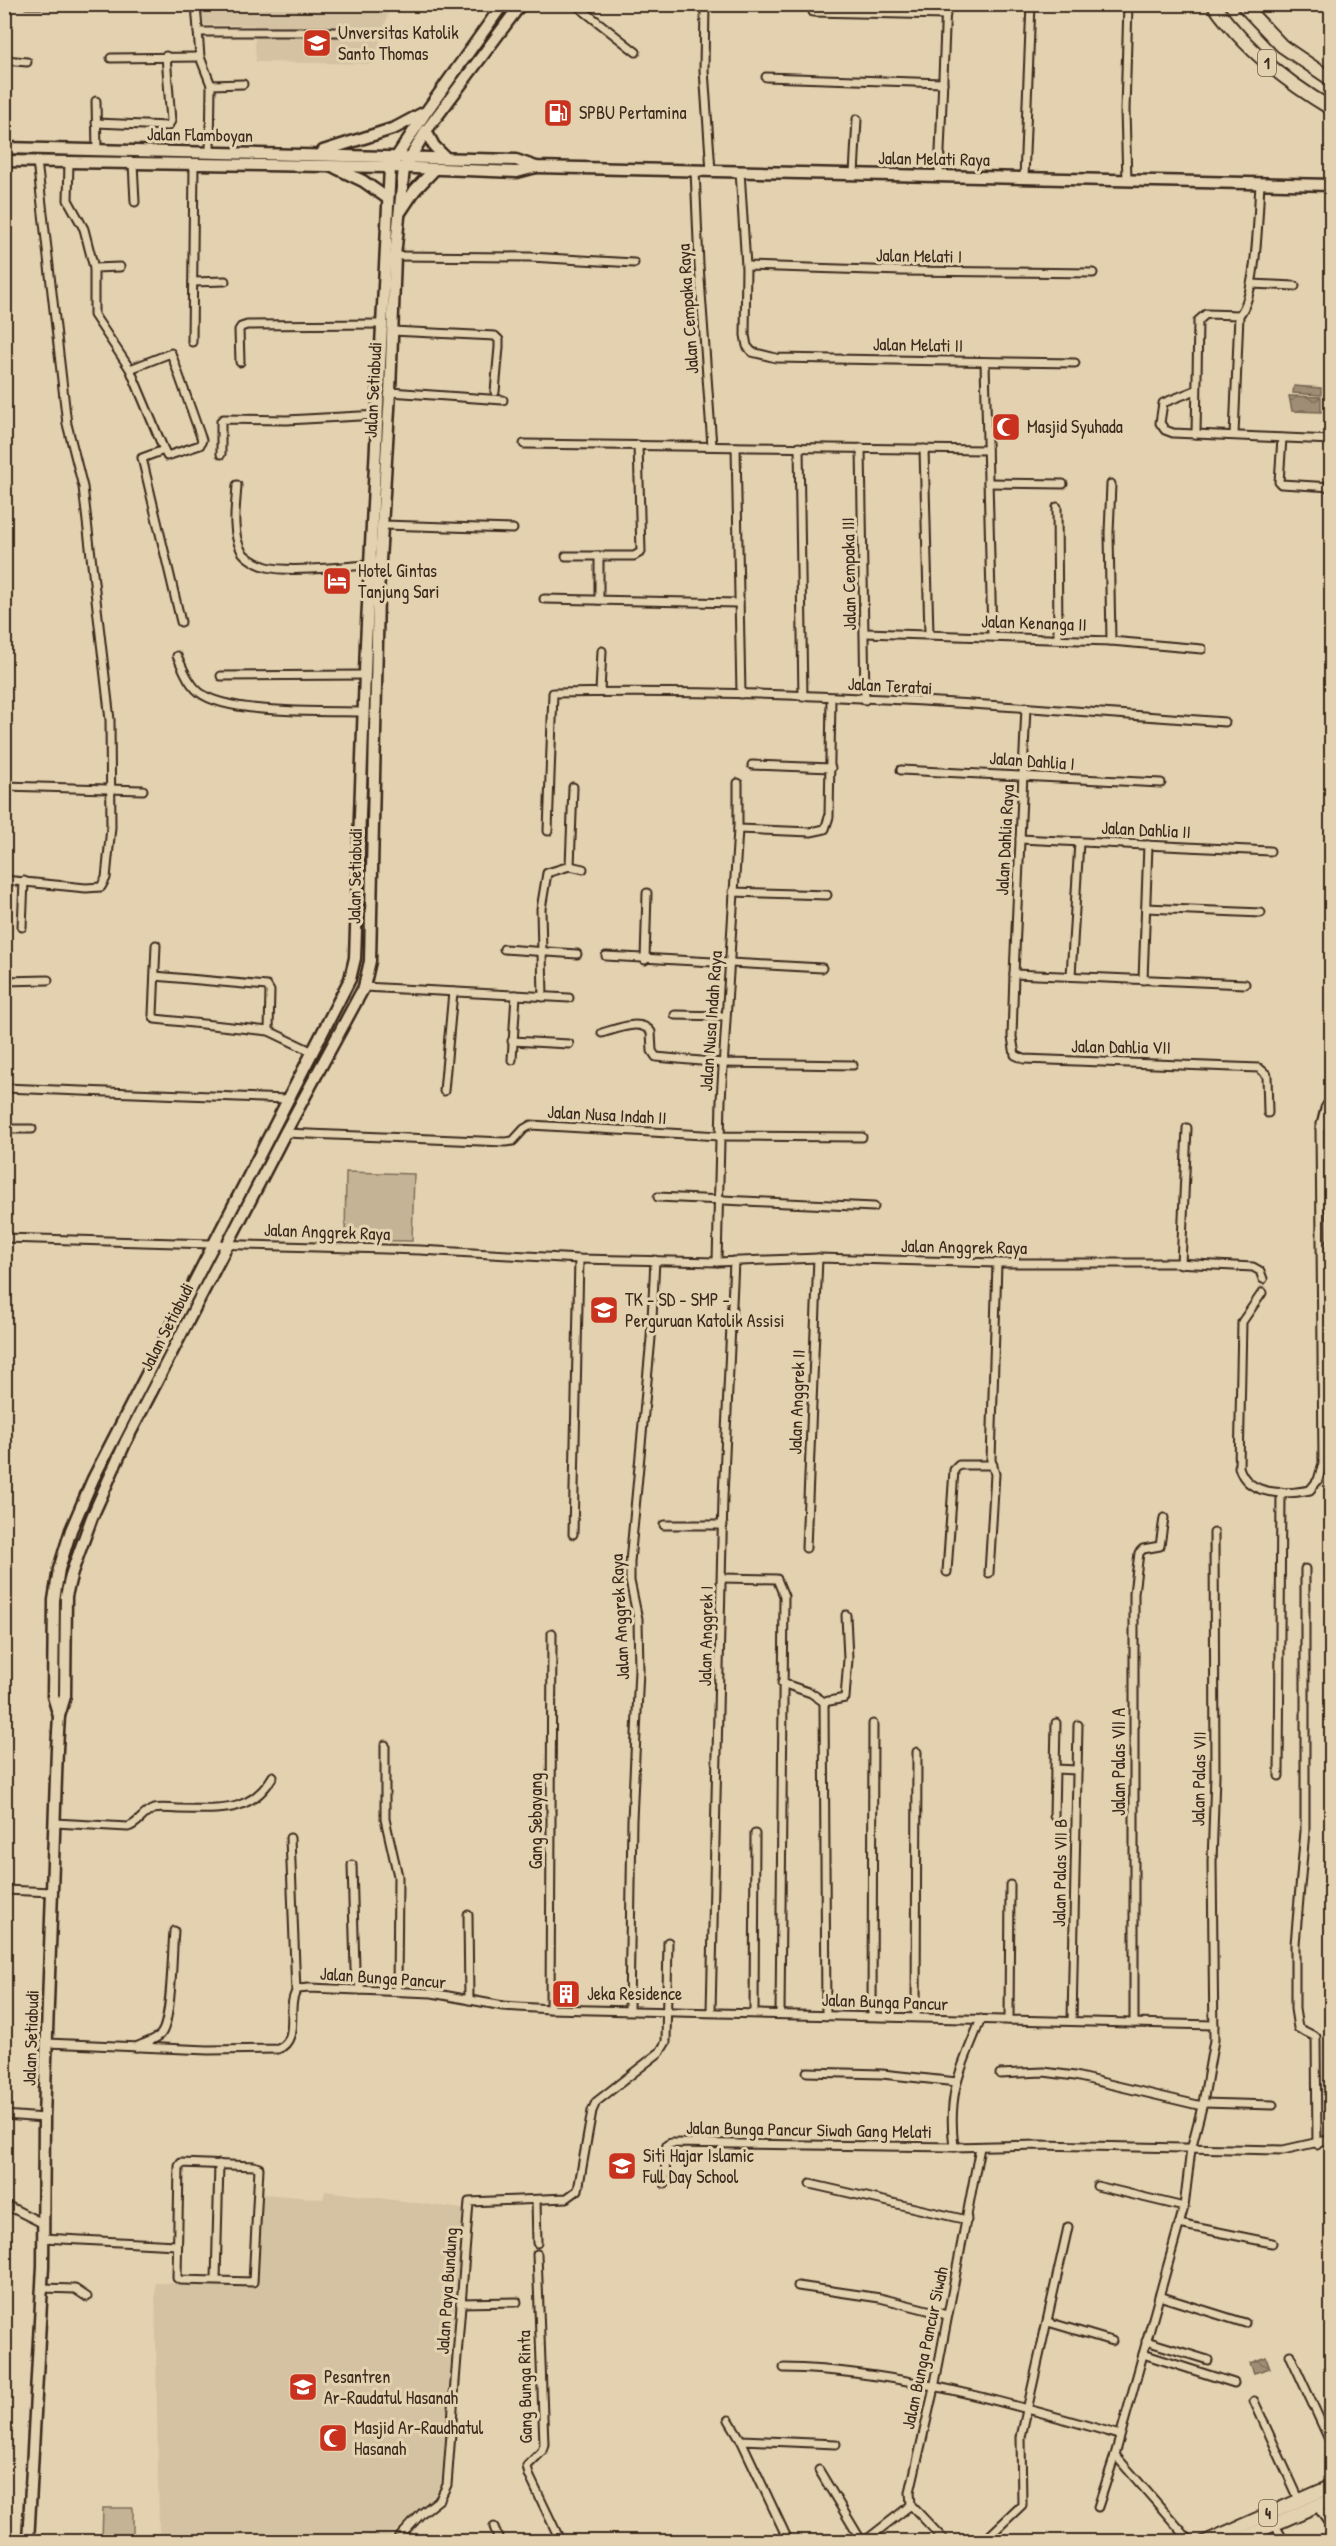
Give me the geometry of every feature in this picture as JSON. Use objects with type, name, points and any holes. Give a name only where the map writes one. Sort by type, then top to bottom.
[{"type":"highway","name":"1","points":[[1213,4],[1223,18],[1281,75],[1332,109]]},
{"type":"highway","name":"1","points":[[1242,4],[1282,46],[1332,80]]},
{"type":"highway","name":"4","points":[[1205,2541],[1332,2486]]},
{"type":"highway","name":"4","points":[[1234,2541],[1332,2499]]},
{"type":"main road","name":"Jalan Setiabudi","points":[[59,1716],[53,1696],[54,1600],[59,1569],[71,1530],[93,1479],[347,987],[355,958],[365,675],[390,167],[502,4]]},
{"type":"main road","name":"Jalan Setiabudi","points":[[28,2541],[42,2288],[44,2118],[59,1716],[65,1696],[65,1606],[79,1550],[98,1501],[126,1441],[285,1133],[364,987],[370,962],[378,605],[395,256],[404,168],[426,131],[499,37],[521,4]]},
{"type":"main road","points":[[485,28],[499,37]]},
{"type":"main road","points":[[314,154],[386,131],[426,112]]},
{"type":"main road","points":[[426,131],[434,146],[446,158]]},
{"type":"main road","name":"Jalan Flamboyan","points":[[4,148],[396,156]]},
{"type":"main road","points":[[249,153],[249,165]]},
{"type":"main road","name":"Jalan Melati Raya","points":[[396,156],[516,160],[536,166],[1332,185]]},
{"type":"main road","name":"Jalan Flamboyan","points":[[4,161],[390,167]]},
{"type":"main road","points":[[331,166],[363,181],[387,198]]},
{"type":"main road","name":"Jalan Melati Raya","points":[[390,167],[517,172],[536,166]]},
{"type":"main road","points":[[399,214],[415,190],[435,169]]},
{"type":"street","points":[[27,4],[53,4]]},
{"type":"street","points":[[196,4],[200,57],[211,85],[210,152]]},
{"type":"street","points":[[575,4],[636,52]]},
{"type":"street","points":[[705,4],[704,70],[711,171]]},
{"type":"street","points":[[812,4],[813,12],[856,8],[946,15]]},
{"type":"street","points":[[916,4],[916,14]]},
{"type":"street","points":[[939,176],[946,4]]},
{"type":"street","points":[[1024,178],[1031,4]]},
{"type":"street","points":[[1127,180],[1125,110],[1128,4]]},
{"type":"street","points":[[198,32],[352,32]]},
{"type":"street","points":[[96,123],[168,126],[171,121],[166,56]]},
{"type":"street","points":[[111,58],[200,57]]},
{"type":"street","points":[[4,60],[27,62]]},
{"type":"street","points":[[766,77],[943,83]]},
{"type":"street","points":[[211,85],[243,84]]},
{"type":"street","points":[[96,101],[97,150]]},
{"type":"street","points":[[854,174],[856,119]]},
{"type":"street","points":[[4,880],[86,888],[101,887],[106,878],[112,790],[107,680],[83,487],[68,424],[37,161]]},
{"type":"street","points":[[69,162],[68,200],[84,229],[94,268],[94,315],[130,369],[167,456],[200,445],[202,440],[171,353],[130,369]]},
{"type":"street","points":[[133,163],[135,202]]},
{"type":"street","points":[[192,342],[194,164]]},
{"type":"street","name":"Jalan Cempaka Raya","points":[[695,170],[699,265],[712,446]]},
{"type":"street","points":[[740,171],[746,266]]},
{"type":"street","points":[[1196,434],[1198,321],[1206,314],[1239,315],[1244,311],[1251,284],[1260,184]]},
{"type":"street","points":[[395,256],[530,257],[634,262]]},
{"type":"street","name":"Jalan Melati I","points":[[746,266],[902,271],[1093,273]]},
{"type":"street","name":"Jalan Melati II","points":[[746,266],[745,334],[747,346],[752,352],[761,355],[777,358],[1076,363]]},
{"type":"street","points":[[94,268],[120,267]]},
{"type":"street","points":[[193,282],[225,281]]},
{"type":"street","points":[[1251,284],[1295,286]]},
{"type":"street","points":[[1234,435],[1239,315]]},
{"type":"street","points":[[240,362],[239,330],[247,325],[381,324]]},
{"type":"street","points":[[392,331],[495,336],[499,347],[495,392]]},
{"type":"street","points":[[985,362],[992,636]]},
{"type":"street","points":[[1196,390],[1163,403],[1160,423],[1165,430],[1173,433],[1332,440]]},
{"type":"street","points":[[390,392],[503,400]]},
{"type":"street","points":[[221,454],[220,421],[223,419],[287,420],[378,416]]},
{"type":"street","points":[[1282,438],[1279,482],[1281,484],[1332,487]]},
{"type":"street","points":[[524,444],[987,450]]},
{"type":"street","points":[[566,556],[634,556],[641,552],[638,445]]},
{"type":"street","points":[[736,447],[741,694]]},
{"type":"street","points":[[799,447],[802,697]]},
{"type":"street","name":"Jalan Cempaka III","points":[[861,448],[865,699]]},
{"type":"street","points":[[924,449],[929,634]]},
{"type":"street","points":[[164,450],[142,458],[181,622]]},
{"type":"street","points":[[988,483],[1063,484]]},
{"type":"street","points":[[1111,641],[1109,533],[1112,484]]},
{"type":"street","points":[[237,485],[236,534],[244,555],[253,561],[267,567],[290,568],[370,565]]},
{"type":"street","points":[[1057,507],[1058,639]]},
{"type":"street","points":[[383,525],[513,529]]},
{"type":"street","points":[[599,556],[599,600]]},
{"type":"street","points":[[544,599],[738,603]]},
{"type":"street","name":"Jalan Kenanga II","points":[[865,633],[1111,641],[1202,649]]},
{"type":"street","points":[[600,692],[602,651]]},
{"type":"street","points":[[177,656],[198,692],[210,699],[235,705],[269,708],[364,712]]},
{"type":"street","points":[[221,676],[365,675]]},
{"type":"street","name":"Jalan Teratai","points":[[548,831],[553,693],[741,694],[865,699],[1026,707],[1225,722]]},
{"type":"street","points":[[738,829],[811,832],[825,829],[829,817],[831,698]]},
{"type":"street","name":"Jalan Dahlia Raya","points":[[1014,974],[1026,707]]},
{"type":"street","points":[[752,765],[831,768]]},
{"type":"street","name":"Jalan Dahlia I","points":[[901,770],[1023,774],[1161,783]]},
{"type":"street","name":"Jalan Nusa Indah Raya","points":[[717,1262],[725,1016],[738,829],[738,783]]},
{"type":"street","points":[[4,786],[143,790]]},
{"type":"street","points":[[570,866],[573,787]]},
{"type":"street","name":"Jalan Dahlia II","points":[[1020,839],[1270,851]]},
{"type":"street","points":[[1071,976],[1079,842]]},
{"type":"street","points":[[1143,980],[1148,845]]},
{"type":"street","points":[[543,997],[541,909],[547,873],[570,866],[583,869]]},
{"type":"street","points":[[22,927],[24,881]]},
{"type":"street","points":[[733,892],[827,895]]},
{"type":"street","points":[[645,960],[647,893]]},
{"type":"street","points":[[1146,908],[1261,913]]},
{"type":"street","points":[[156,945],[153,1015],[155,1019],[270,1031],[313,1052]]},
{"type":"street","points":[[504,949],[577,954]]},
{"type":"street","points":[[606,956],[645,960],[822,968]]},
{"type":"street","points":[[1014,974],[1245,984]]},
{"type":"street","name":"Jalan Dahlia VII","points":[[1014,974],[1012,1048],[1018,1057],[1259,1068],[1268,1075],[1268,1113]]},
{"type":"street","points":[[155,976],[267,986],[270,991],[270,1031]]},
{"type":"street","points":[[4,981],[48,980]]},
{"type":"street","points":[[364,987],[568,998]]},
{"type":"street","points":[[444,1091],[453,992]]},
{"type":"street","points":[[512,1060],[516,996]]},
{"type":"street","points":[[675,1015],[725,1016]]},
{"type":"street","points":[[603,1033],[622,1027],[644,1026],[651,1032],[652,1050],[656,1057],[723,1063],[853,1065]]},
{"type":"street","points":[[512,1041],[569,1044]]},
{"type":"street","points":[[4,1088],[288,1099]]},
{"type":"street","points":[[1262,1293],[1242,1322],[1239,1467],[1242,1476],[1256,1488],[1281,1492],[1310,1490],[1322,1472],[1320,1128],[1327,1101],[1332,1097]]},
{"type":"street","points":[[1320,1128],[1332,1120]]},
{"type":"street","name":"Jalan Nusa Indah II","points":[[285,1133],[505,1142],[513,1141],[524,1128],[531,1125],[720,1136],[862,1137]]},
{"type":"street","points":[[1180,1264],[1187,1128]]},
{"type":"street","points":[[4,1129],[32,1129]]},
{"type":"street","points":[[658,1197],[874,1207]]},
{"type":"street","name":"Jalan Anggrek Raya","points":[[4,1238],[496,1253],[579,1259],[717,1262],[818,1258],[997,1263],[1180,1264],[1258,1269],[1263,1280]]},
{"type":"street","name":"Jalan Anggrek II","points":[[806,1548],[818,1258]]},
{"type":"street","points":[[573,1534],[579,1259]]},
{"type":"street","name":"Jalan Anggrek Raya","points":[[629,2010],[632,1820],[639,1670],[638,1618],[630,1581],[630,1562],[651,1338],[655,1260]]},
{"type":"street","name":"Jalan Anggrek I","points":[[711,2012],[723,1525],[734,1261]]},
{"type":"street","points":[[989,1573],[994,1474],[997,1263]]},
{"type":"street","points":[[1323,1394],[1332,1394]]},
{"type":"street","points":[[947,1572],[954,1470],[959,1465],[993,1465]]},
{"type":"street","points":[[1279,1776],[1281,1492]]},
{"type":"street","name":"Jalan Palas VII A","points":[[1134,2023],[1134,1593],[1139,1553],[1143,1549],[1156,1548],[1162,1544],[1164,1518]]},
{"type":"street","points":[[664,1525],[723,1525]]},
{"type":"street","name":"Jalan Palas VII","points":[[1214,1533],[1215,1775],[1212,1862],[1214,2025]]},
{"type":"street","points":[[1305,1569],[1305,1830],[1295,1944],[1295,2016],[1298,2028],[1316,2037],[1317,2144]]},
{"type":"street","points":[[722,1578],[777,1579],[784,1596],[780,2014]]},
{"type":"street","points":[[782,1683],[811,1693],[824,1702],[843,1700],[847,1694],[846,1615]]},
{"type":"street","name":"Gang Sebayang","points":[[550,2009],[552,1633]]},
{"type":"street","points":[[824,1702],[826,2015]]},
{"type":"street","points":[[1054,1816],[1056,1723]]},
{"type":"street","points":[[872,2016],[873,1724]]},
{"type":"street","name":"Jalan Palas VII B","points":[[1072,2021],[1078,1725]]},
{"type":"street","points":[[385,1745],[385,1819],[398,1876],[397,1990]]},
{"type":"street","points":[[916,2017],[917,1752]]},
{"type":"street","points":[[1055,1769],[1077,1770]]},
{"type":"street","points":[[55,1823],[128,1827],[154,1809],[232,1808],[258,1797],[273,1776]]},
{"type":"street","points":[[754,2013],[755,1834]]},
{"type":"street","points":[[290,1839],[296,1992]]},
{"type":"street","points":[[352,1865],[355,1969],[360,1990]]},
{"type":"street","points":[[1009,2020],[1010,1885]]},
{"type":"street","points":[[4,1890],[52,1892]]},
{"type":"street","points":[[468,1915],[469,2000]]},
{"type":"street","points":[[134,2048],[160,2035],[164,2029],[174,1931]]},
{"type":"street","points":[[537,2243],[536,2200],[567,2198],[578,2190],[594,2106],[599,2099],[660,2052],[666,2042],[668,1942]]},
{"type":"street","name":"Jalan Bunga Pancur","points":[[48,2043],[134,2048],[278,2049],[287,2044],[290,2036],[296,1992],[309,1988],[432,1993],[503,2006],[550,2009],[1214,2025]]},
{"type":"street","points":[[981,2019],[957,2082],[951,2118],[954,2147],[1039,2145],[1282,2150],[1332,2139]]},
{"type":"street","points":[[1098,2507],[1115,2455],[1184,2206],[1191,2149],[1214,2040],[1214,2025]]},
{"type":"street","points":[[807,2072],[882,2074],[957,2082]]},
{"type":"street","points":[[1000,2074],[1044,2072],[1076,2076],[1202,2105],[1273,2105]]},
{"type":"street","points":[[4,2115],[44,2118]]},
{"type":"street","name":"Jalan Bunga Pancur Siwah Gang Melati","points":[[665,2184],[666,2148],[671,2143],[954,2147]]},
{"type":"street","name":"Jalan Bunga Pancur Siwah","points":[[911,2505],[913,2472],[934,2388],[980,2147]]},
{"type":"street","points":[[179,2164],[256,2166],[259,2169],[254,2281],[177,2279],[176,2245],[179,2164]]},
{"type":"street","points":[[216,2280],[219,2164]]},
{"type":"street","points":[[810,2184],[967,2220]]},
{"type":"street","points":[[1097,2186],[1184,2206]]},
{"type":"street","name":"Jalan Paya Bundung","points":[[395,2541],[422,2513],[440,2499],[447,2485],[469,2202],[536,2200]]},
{"type":"street","points":[[4,2204],[44,2224]]},
{"type":"street","points":[[1179,2224],[1272,2243]]},
{"type":"street","points":[[983,2541],[1022,2505],[1021,2449],[1026,2408],[1048,2322],[1068,2227]]},
{"type":"street","points":[[43,2238],[176,2245]]},
{"type":"street","name":"Gang Bunga Rinta","points":[[537,2254],[544,2444],[542,2451],[527,2466],[529,2475],[561,2541]]},
{"type":"street","points":[[798,2286],[880,2298],[947,2315]]},
{"type":"street","points":[[42,2288],[75,2289],[87,2297]]},
{"type":"street","points":[[1159,2296],[1245,2323]]},
{"type":"street","points":[[460,2303],[517,2302]]},
{"type":"street","points":[[1048,2322],[1112,2341]]},
{"type":"street","points":[[1146,2341],[1208,2360]]},
{"type":"street","points":[[1143,2354],[1234,2383]]},
{"type":"street","points":[[1290,2355],[1332,2446]]},
{"type":"street","points":[[784,2368],[850,2373],[934,2388],[1026,2408],[1120,2435]]},
{"type":"street","points":[[1254,2402],[1299,2499]]},
{"type":"street","points":[[729,2420],[741,2440],[789,2541]]},
{"type":"street","points":[[741,2440],[836,2444]]},
{"type":"street","points":[[1115,2455],[1191,2541]]},
{"type":"street","points":[[819,2470],[861,2540],[866,2540],[911,2505],[946,2541]]},
{"type":"street","points":[[1316,2505],[1332,2528]]},
{"type":"street","points":[[1274,2524],[1285,2541]]},
{"type":"street","points":[[494,2527],[500,2541]]},
{"type":"shaded area","name":"Unversitas Katolik Santo Thomas","points":[[195,5],[391,5],[373,64],[256,62],[254,25],[194,25]]},
{"type":"shaded area","points":[[346,1172],[414,1174],[412,1241],[345,1240]]},
{"type":"shaded area","name":"Pesantren Ar-Raudatul Hasanah","points":[[325,2191],[463,2209],[441,2489],[385,2541],[242,2542],[159,2533],[155,2283],[255,2285],[263,2194],[323,2199]]},
{"type":"shaded area","points":[[103,2508],[133,2508],[133,2541],[102,2541]]},
{"type":"water","points":[[1294,386],[1321,388],[1321,395],[1293,393]]},
{"type":"water","points":[[1289,396],[1321,397],[1321,412],[1292,411]]},
{"type":"water","points":[[1266,2357],[1270,2368],[1254,2373],[1250,2363]]},
{"type":"tunnel","points":[[1262,1293],[1263,1279]]},
{"type":"place","name":"Unversitas Katolik Santo Thomas","points":[[317,43]]},
{"type":"place","name":"SPBU Pertamina","points":[[558,113]]},
{"type":"place","name":"Masjid Syuhada","points":[[1006,427]]},
{"type":"place","name":"Hotel Gintas Tanjung Sari","points":[[337,581]]},
{"type":"place","name":"TK - SD - SMP - Perguruan Katolik Assisi","points":[[604,1310]]},
{"type":"place","name":"Jeka Residence","points":[[566,1994]]},
{"type":"place","name":"Siti Hajar Islamic Full Day School","points":[[622,2166]]},
{"type":"place","name":"Pesantren Ar-Raudatul Hasanah","points":[[303,2387]]},
{"type":"place","name":"Masjid Ar-Raudhatul Hasanah","points":[[333,2438]]}]
